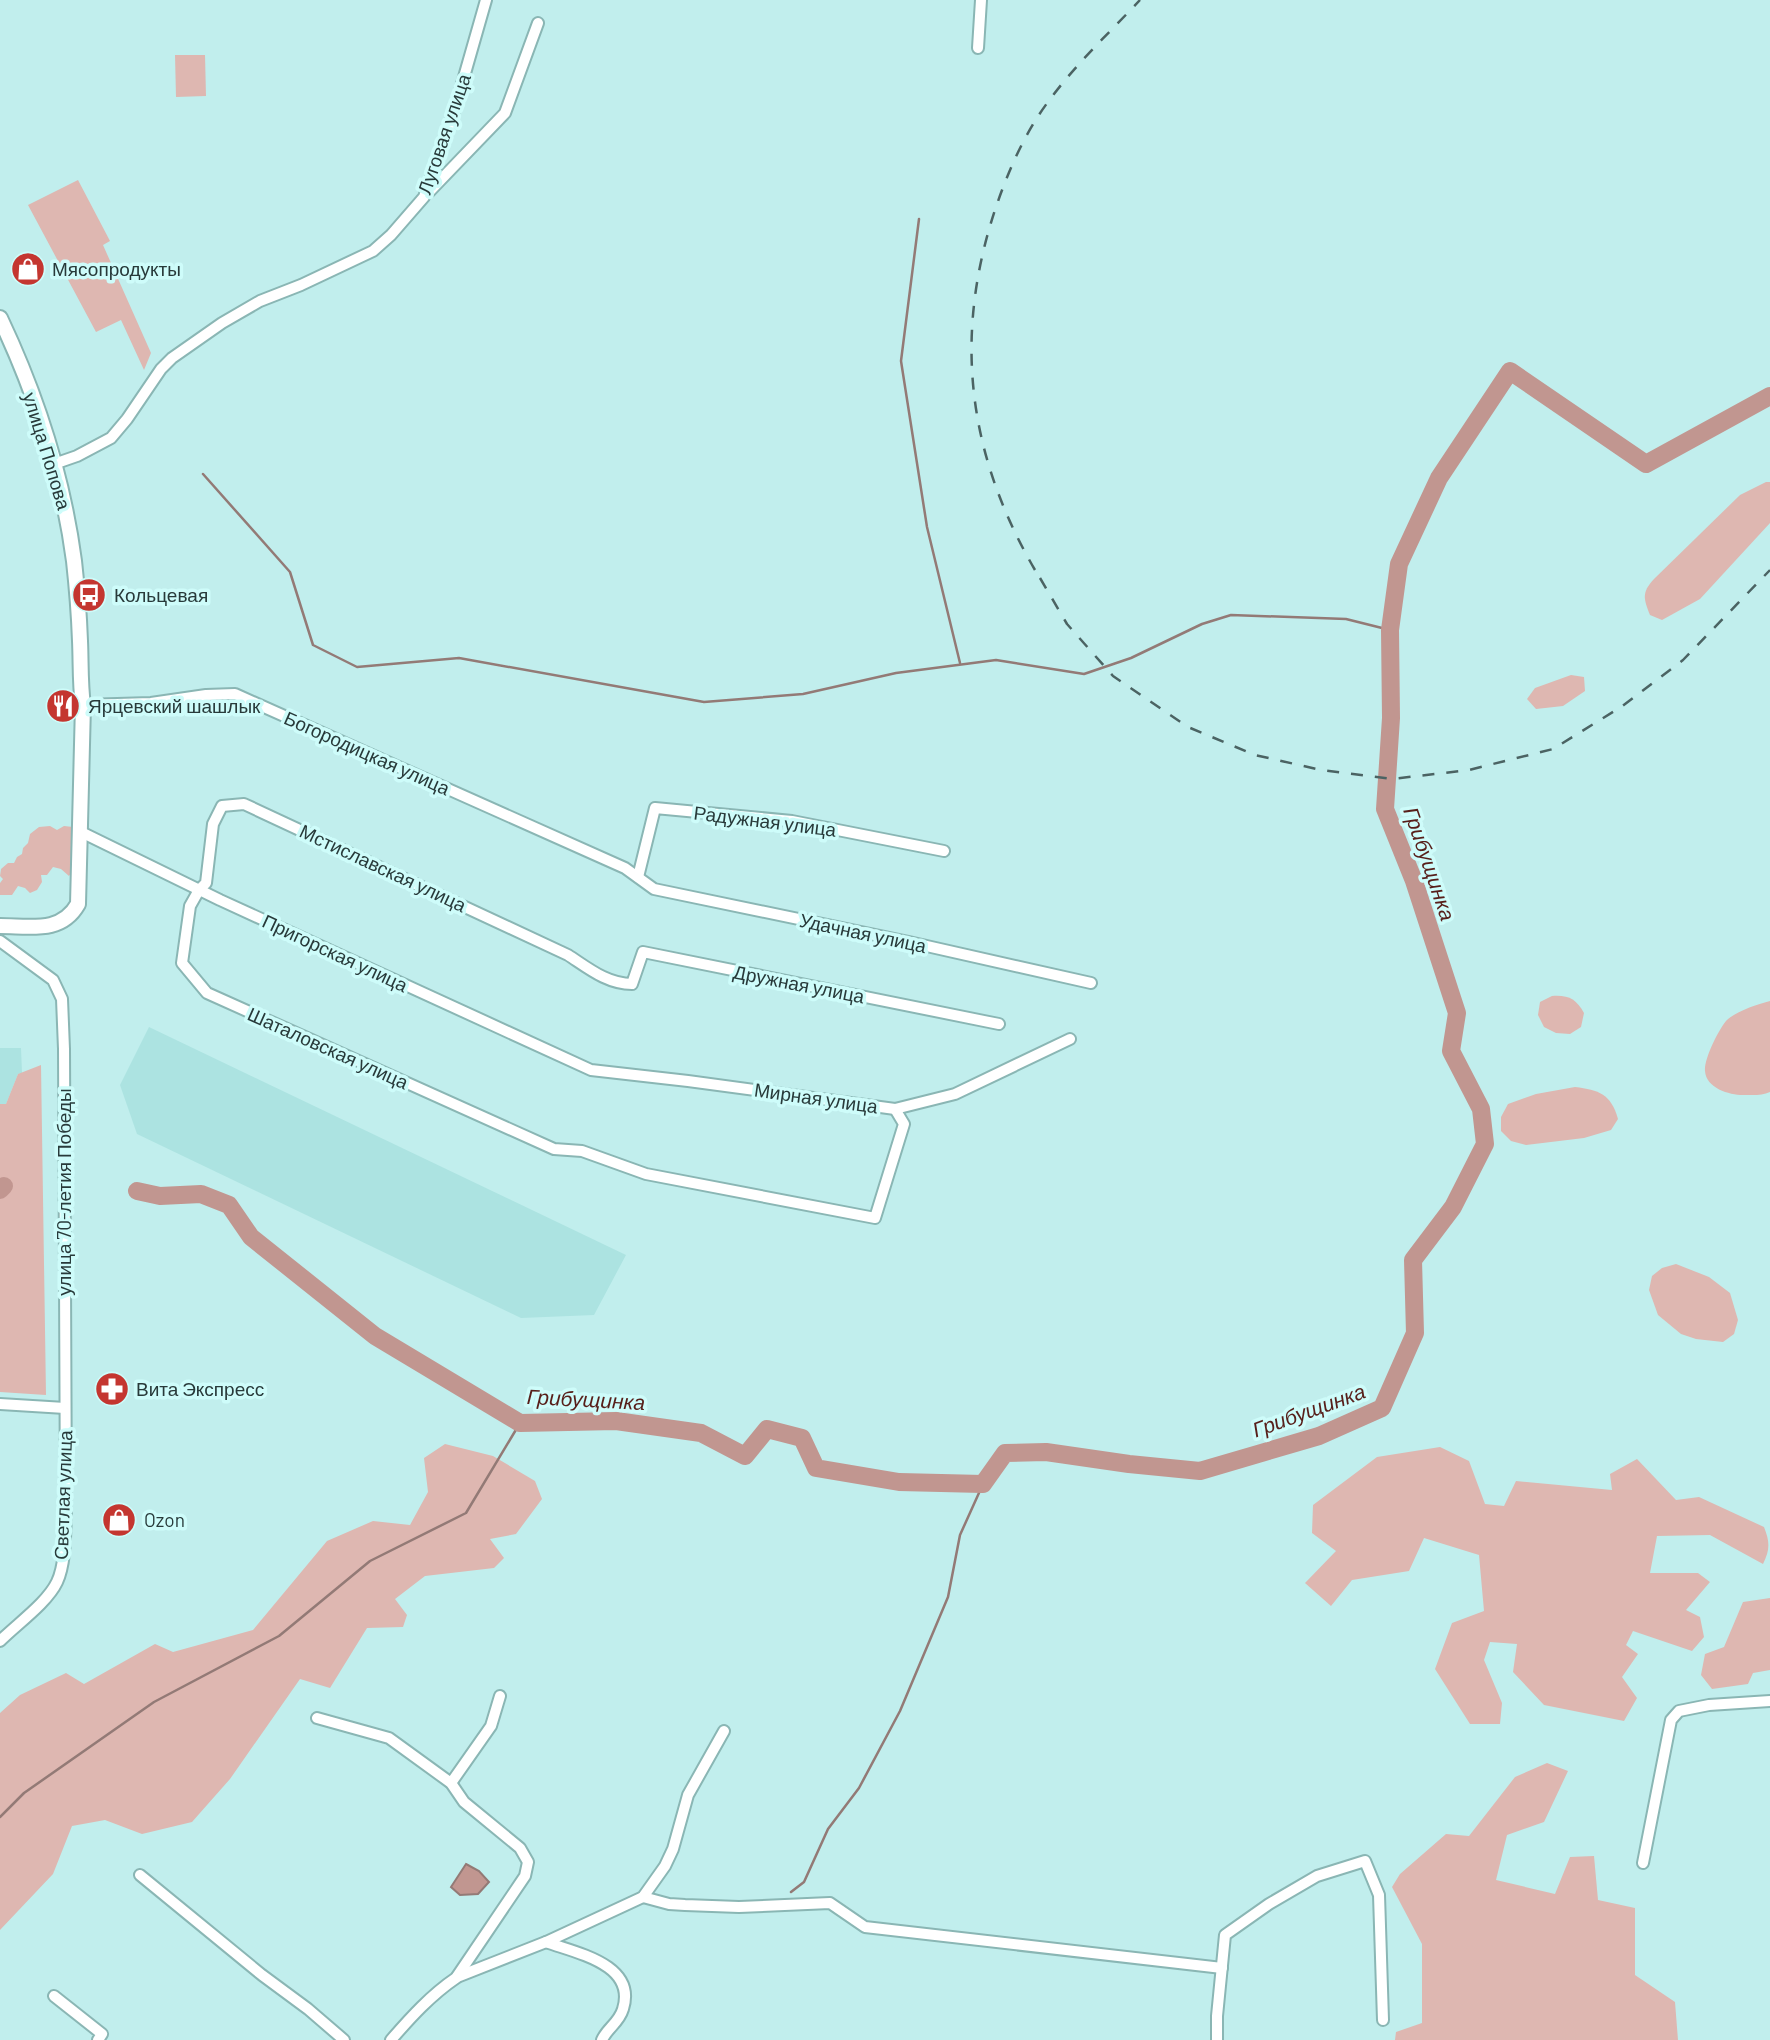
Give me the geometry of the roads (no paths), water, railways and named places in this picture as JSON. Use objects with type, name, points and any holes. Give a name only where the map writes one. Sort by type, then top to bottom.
[{"type":"street","name":"Луговая улица","points":[[54,464],[77,456],[111,438],[128,419],[161,369],[172,358],[222,323],[260,301],[311,281],[373,251],[391,235],[424,197],[454,112],[486,0]]},
{"type":"street","points":[[978,48],[981,0]]},
{"type":"street","points":[[424,197],[505,113],[538,23]]},
{"type":"street","name":"улица Попова","points":[[0,318],[17,354],[65,501],[74,563],[83,705],[78,904],[66,920],[57,924],[0,926]]},
{"type":"street","name":"Богородицкая улица","points":[[83,705],[151,703],[235,694],[625,868],[638,877]]},
{"type":"street","name":"Мстиславская улица","points":[[199,890],[206,883],[213,824],[222,806],[244,804],[568,955],[602,978],[621,984]]},
{"type":"street","name":"Радужная улица","points":[[638,877],[655,808],[792,821],[944,850]]},
{"type":"street","name":"Пригорская улица","points":[[81,832],[199,890],[591,1070]]},
{"type":"street","name":"Удачная улица","points":[[638,877],[654,890],[909,942],[1091,983]]},
{"type":"street","name":"Шаталовская улица","points":[[199,890],[190,906],[182,963],[207,993],[554,1149],[582,1152],[646,1174],[875,1218],[904,1124],[895,1109]]},
{"type":"street","name":"улица 70-летия Победы","points":[[0,941],[53,980],[62,999],[65,1408]]},
{"type":"street","name":"Дружная улица","points":[[621,984],[632,984],[643,952],[999,1024]]},
{"type":"street","name":"Мирная улица","points":[[591,1070],[895,1109],[955,1094],[1070,1039]]},
{"type":"street","points":[[0,1404],[65,1408]]},
{"type":"street","name":"Светлая улица","points":[[0,1641],[51,1593],[59,1579],[66,1511],[65,1408]]},
{"type":"street","points":[[451,1783],[491,1726],[500,1696]]},
{"type":"street","points":[[1643,1863],[1671,1720],[1679,1711],[1709,1705],[1770,1701]]},
{"type":"street","points":[[317,1718],[389,1738],[451,1783],[464,1802],[520,1848],[528,1862],[525,1876],[456,1978]]},
{"type":"street","points":[[391,2040],[415,2013],[456,1978],[546,1942],[643,1897],[666,1866],[688,1795],[724,1731]]},
{"type":"street","points":[[1217,2040],[1225,1935],[1269,1904],[1317,1876],[1365,1861],[1380,1895],[1383,2020]]},
{"type":"street","points":[[140,1875],[344,2040]]},
{"type":"street","points":[[643,1897],[669,1904],[698,1906],[830,1903],[865,1927],[1222,1968]]},
{"type":"street","points":[[546,1942],[597,1961],[611,1968],[621,1979],[625,1998],[623,2008],[618,2022],[602,2040]]},
{"type":"street","points":[[54,1996],[102,2034],[98,2040]]},
{"type":"waterway","points":[[919,219],[901,361],[927,527],[960,663]]},
{"type":"waterway","name":"Грибущинка","points":[[137,1191],[160,1196],[201,1194],[229,1205],[251,1237],[375,1336],[520,1423],[616,1421],[701,1433],[745,1456],[767,1429],[802,1438],[816,1468],[899,1482],[983,1484],[1005,1453],[1046,1452],[1200,1471],[1319,1436],[1382,1408],[1415,1333],[1413,1260],[1453,1207],[1485,1144],[1481,1109],[1451,1051],[1457,1013],[1414,881],[1385,809],[1391,718],[1390,630],[1399,564],[1439,478],[1510,371],[1646,464],[1770,396]]},
{"type":"waterway","points":[[203,474],[290,572],[313,645],[357,667],[459,658],[704,702],[803,694],[896,673],[996,660],[1084,674],[1131,658],[1202,624],[1231,615],[1346,619],[1390,630]]},
{"type":"waterway","name":"Грибущинка","points":[[0,1190],[4,1186]]},
{"type":"waterway","points":[[0,1817],[24,1793],[154,1702],[279,1636],[370,1561],[466,1513],[520,1423]]},
{"type":"waterway","points":[[791,1892],[804,1882],[828,1829],[859,1788],[900,1711],[948,1597],[960,1535],[983,1484]]},
{"type":"railway","points":[[1035,570],[1012,526],[994,482],[981,437],[974,393],[974,301],[996,207],[1019,150],[1051,98],[1140,0]]},
{"type":"railway","points":[[1040,578],[1067,624],[1113,676],[1188,727],[1255,755],[1321,770],[1392,779],[1469,770],[1553,749],[1621,707],[1683,660],[1770,570]]},
{"type":"place","name":"Мясопродукты","points":[[28,269]]},
{"type":"place","name":"Кольцевая","points":[[89,595]]},
{"type":"place","name":"Ярцевский шашлык","points":[[63,706]]},
{"type":"place","name":"Вита Экспресс","points":[[112,1389]]},
{"type":"place","name":"Ozon","points":[[119,1520]]}]
